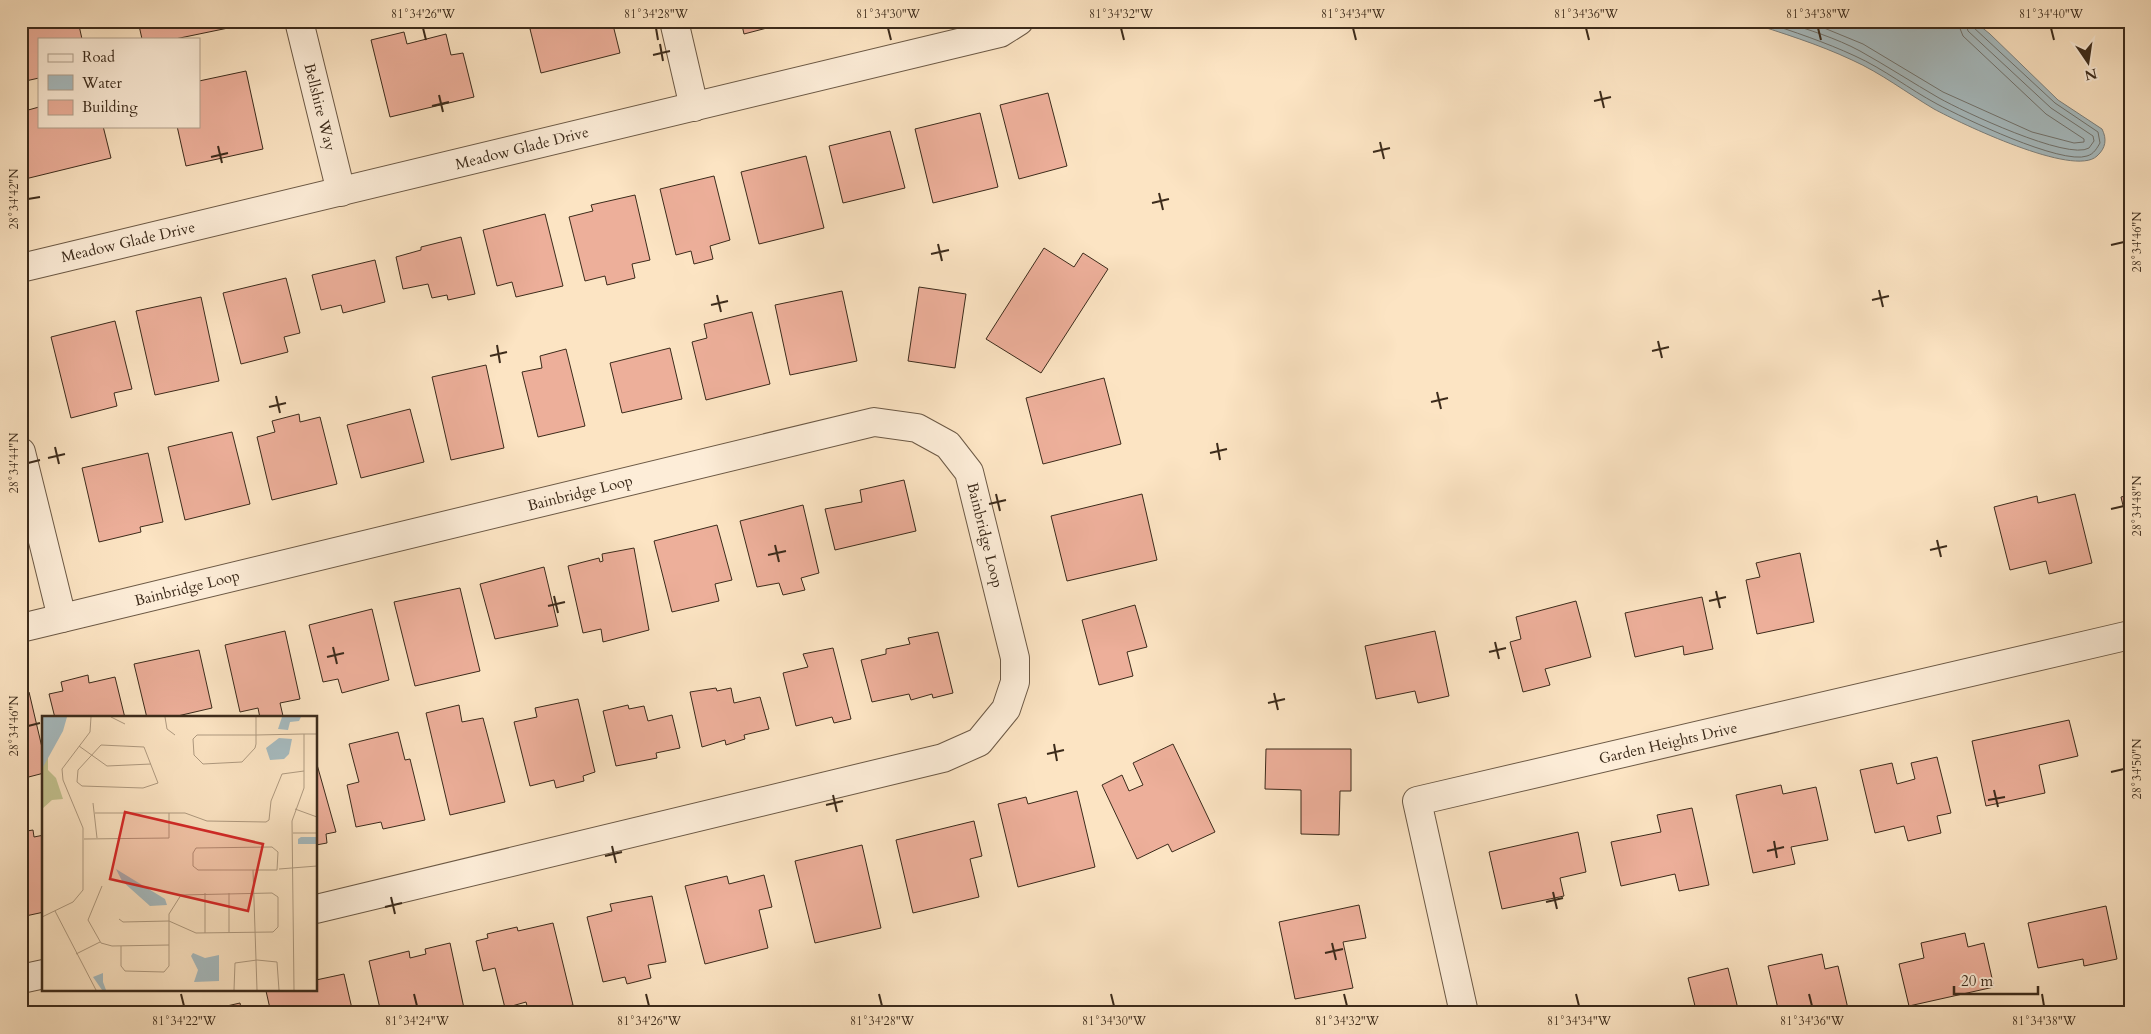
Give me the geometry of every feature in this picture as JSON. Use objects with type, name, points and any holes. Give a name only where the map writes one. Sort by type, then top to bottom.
[{"type":"street","name":"Bellshire Way","points":[[300,21],[341,192]]},
{"type":"street","points":[[674,21],[694,106]]},
{"type":"street","name":"Meadow Glade Drive","points":[[21,268],[1000,33],[1019,21]]},
{"type":"street","name":"Bainbridge Loop","points":[[21,628],[874,422],[916,428],[948,445],[968,472],[1015,658],[1015,682],[1006,709],[978,742],[943,758],[318,909]]},
{"type":"street","points":[[21,452],[62,618]]},
{"type":"street","name":"Garden Heights Drive","points":[[1464,1013],[1417,801],[2130,635]]},
{"type":"street","points":[[21,980],[42,975]]},
{"type":"water","points":[[1745,21],[1974,21],[2058,100],[2102,129],[2105,136],[2104,147],[2097,156],[2084,161],[2065,160],[2017,146],[1934,109],[1863,65],[1813,44]]},
{"type":"building","points":[[21,21],[78,21],[82,38],[38,38],[38,78],[21,82]]},
{"type":"building","points":[[138,21],[231,21],[233,27],[180,38],[142,38]]},
{"type":"building","points":[[536,21],[612,21],[620,53],[541,73],[530,29],[538,26]]},
{"type":"building","points":[[741,21],[785,21],[786,23],[744,34]]},
{"type":"building","points":[[404,32],[407,44],[446,34],[451,55],[463,53],[474,97],[390,117],[371,40]]},
{"type":"building","points":[[246,71],[263,149],[186,166],[177,128],[200,128],[200,81]]},
{"type":"building","points":[[1048,93],[1067,166],[1019,179],[1000,105]]},
{"type":"building","points":[[38,107],[38,128],[104,128],[111,158],[21,180],[21,112]]},
{"type":"building","points":[[980,113],[998,187],[933,203],[915,129]]},
{"type":"building","points":[[890,131],[905,188],[843,203],[829,146]]},
{"type":"building","points":[[806,156],[824,228],[759,244],[741,172]]},
{"type":"building","points":[[714,176],[730,240],[710,246],[713,259],[694,264],[691,251],[676,255],[660,189]]},
{"type":"building","points":[[635,195],[650,260],[632,264],[635,278],[607,285],[605,276],[585,281],[569,217],[593,211],[591,205]]},
{"type":"building","points":[[545,214],[563,286],[516,297],[512,282],[497,286],[483,230]]},
{"type":"building","points":[[461,237],[475,294],[448,300],[447,295],[432,298],[428,284],[403,289],[396,257],[421,250],[421,247]]},
{"type":"building","points":[[1044,248],[1074,267],[1083,253],[1108,269],[1041,373],[986,339]]},
{"type":"building","points":[[375,260],[385,302],[343,313],[341,305],[321,310],[312,275]]},
{"type":"building","points":[[286,278],[300,333],[284,337],[288,352],[241,364],[223,293]]},
{"type":"building","points":[[919,287],[966,294],[955,368],[908,361]]},
{"type":"building","points":[[842,291],[857,361],[790,375],[775,305]]},
{"type":"building","points":[[201,297],[219,381],[155,395],[136,311]]},
{"type":"building","points":[[752,312],[770,384],[706,400],[692,342],[707,338],[704,324]]},
{"type":"building","points":[[115,321],[132,389],[114,393],[117,406],[71,418],[51,337]]},
{"type":"building","points":[[670,348],[682,399],[622,413],[610,363]]},
{"type":"building","points":[[566,349],[585,426],[538,437],[522,372],[542,368],[540,356]]},
{"type":"building","points":[[486,365],[504,448],[451,460],[432,377]]},
{"type":"building","points":[[1104,378],[1121,444],[1043,464],[1026,398]]},
{"type":"building","points":[[410,409],[424,462],[361,478],[347,425]]},
{"type":"building","points":[[299,414],[300,422],[320,417],[337,484],[272,500],[257,437],[275,432],[272,421]]},
{"type":"building","points":[[232,432],[250,504],[185,520],[168,447]]},
{"type":"building","points":[[148,453],[163,522],[140,527],[141,532],[99,542],[82,468]]},
{"type":"building","points":[[904,480],[916,531],[835,550],[825,509],[862,502],[860,490]]},
{"type":"building","points":[[1142,494],[1157,560],[1067,581],[1051,516]]},
{"type":"building","points":[[2075,494],[2092,563],[2049,574],[2046,561],[2010,570],[1994,507],[2037,496],[2038,503]]},
{"type":"building","points":[[2130,495],[2130,535],[2121,497]]},
{"type":"building","points":[[803,505],[819,573],[801,578],[805,590],[783,595],[779,583],[757,587],[740,521]]},
{"type":"building","points":[[717,525],[732,580],[715,584],[719,601],[672,612],[654,541]]},
{"type":"building","points":[[634,548],[649,630],[603,642],[601,629],[583,633],[568,566],[599,558],[600,562],[603,561],[602,554]]},
{"type":"building","points":[[1800,553],[1814,622],[1757,634],[1746,580],[1760,577],[1756,563]]},
{"type":"building","points":[[544,567],[558,626],[495,639],[480,584]]},
{"type":"building","points":[[460,588],[480,671],[415,686],[394,602]]},
{"type":"building","points":[[1702,597],[1713,649],[1684,655],[1683,646],[1635,657],[1625,613]]},
{"type":"building","points":[[1576,601],[1591,657],[1545,669],[1550,685],[1523,692],[1510,642],[1521,639],[1516,617]]},
{"type":"building","points":[[1135,605],[1147,647],[1127,652],[1133,676],[1099,685],[1082,620]]},
{"type":"building","points":[[372,609],[389,680],[342,693],[338,679],[323,682],[309,625]]},
{"type":"building","points":[[285,631],[300,699],[280,703],[283,716],[260,716],[258,708],[240,712],[225,645]]},
{"type":"building","points":[[1435,631],[1449,696],[1418,703],[1415,691],[1376,699],[1365,646]]},
{"type":"building","points":[[938,632],[953,693],[933,698],[932,694],[911,700],[909,694],[872,702],[861,660],[886,654],[886,649],[910,644],[908,638]]},
{"type":"building","points":[[833,648],[851,719],[834,723],[832,717],[796,726],[783,673],[808,667],[803,654]]},
{"type":"building","points":[[199,650],[212,708],[178,716],[147,716],[134,664]]},
{"type":"building","points":[[88,675],[89,683],[115,677],[125,716],[54,716],[49,694],[63,691],[61,682]]},
{"type":"building","points":[[716,688],[717,691],[731,688],[734,703],[760,697],[769,729],[744,735],[745,739],[726,745],[725,740],[702,747],[690,692]]},
{"type":"building","points":[[29,692],[42,747],[42,774],[21,779],[21,694]]},
{"type":"building","points":[[578,699],[595,772],[583,776],[584,781],[556,788],[554,780],[530,786],[514,722],[537,717],[535,708]]},
{"type":"building","points":[[459,705],[462,722],[483,718],[505,802],[450,815],[426,713]]},
{"type":"building","points":[[628,705],[629,709],[644,706],[648,721],[672,715],[680,748],[656,753],[657,758],[616,766],[603,711]]},
{"type":"building","points":[[2069,720],[2078,756],[2039,765],[2045,793],[1986,806],[1972,741]]},
{"type":"building","points":[[398,732],[405,760],[410,759],[425,820],[383,829],[381,822],[356,827],[347,785],[359,782],[349,744]]},
{"type":"building","points":[[1173,744],[1215,832],[1172,852],[1168,844],[1137,859],[1102,785],[1122,775],[1129,791],[1143,785],[1133,763]]},
{"type":"building","points":[[1266,749],[1351,749],[1351,791],[1340,791],[1339,835],[1301,834],[1301,790],[1265,789]]},
{"type":"building","points":[[1937,757],[1951,813],[1937,816],[1941,833],[1908,841],[1904,826],[1875,833],[1860,770],[1892,763],[1897,784],[1915,779],[1911,763]]},
{"type":"building","points":[[318,768],[336,832],[326,834],[327,843],[318,845]]},
{"type":"building","points":[[1781,785],[1783,794],[1816,787],[1828,840],[1791,847],[1795,864],[1753,873],[1736,795]]},
{"type":"building","points":[[1077,791],[1095,867],[1018,887],[998,804],[1026,797],[1028,804]]},
{"type":"building","points":[[1692,808],[1709,885],[1679,891],[1675,874],[1621,886],[1611,842],[1661,832],[1657,815]]},
{"type":"building","points":[[974,821],[982,856],[970,859],[979,897],[913,913],[896,840]]},
{"type":"building","points":[[33,830],[34,837],[42,835],[42,912],[21,917],[21,832]]},
{"type":"building","points":[[1578,832],[1586,872],[1560,878],[1564,896],[1502,909],[1489,852]]},
{"type":"building","points":[[862,845],[881,928],[815,943],[795,861]]},
{"type":"building","points":[[764,875],[772,907],[759,910],[768,948],[705,964],[685,886],[727,876],[729,884]]},
{"type":"building","points":[[652,896],[666,962],[648,965],[651,978],[627,984],[625,977],[603,982],[587,917],[612,911],[610,904]]},
{"type":"building","points":[[1359,905],[1366,938],[1343,942],[1353,988],[1295,999],[1279,922]]},
{"type":"building","points":[[2106,906],[2117,959],[2084,966],[2083,959],[2038,968],[2028,923]]},
{"type":"building","points":[[553,923],[573,1005],[539,1013],[529,1013],[526,1002],[505,1008],[495,968],[483,971],[476,941],[488,938],[487,934],[517,927],[518,931]]},
{"type":"building","points":[[1965,933],[1968,947],[1984,943],[1994,987],[1909,1006],[1899,964],[1924,958],[1921,943]]},
{"type":"building","points":[[450,943],[465,1013],[381,1013],[369,961],[409,951],[410,958],[426,954],[425,949]]},
{"type":"building","points":[[1822,954],[1825,969],[1838,966],[1849,1013],[1779,1013],[1768,966]]},
{"type":"building","points":[[1728,968],[1739,1013],[1667,1013],[1695,1006],[1688,978]]},
{"type":"building","points":[[344,974],[353,1013],[271,1013],[266,992],[318,992],[318,980]]},
{"type":"building","points":[[240,1003],[242,1013],[196,1013]]}]
